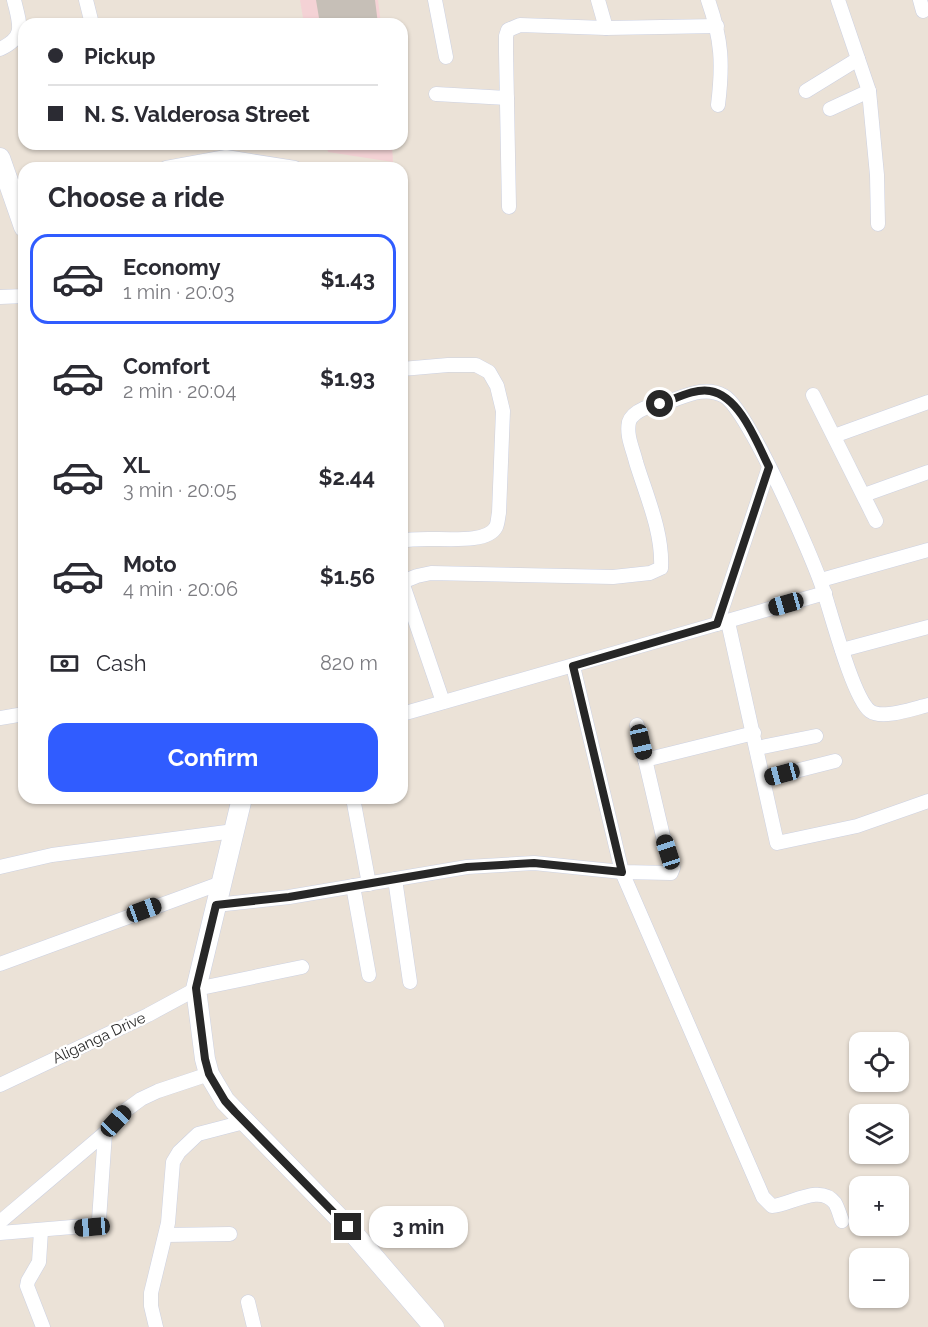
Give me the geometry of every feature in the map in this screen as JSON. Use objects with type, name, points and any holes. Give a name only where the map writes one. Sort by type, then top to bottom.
[{"type":"main road","points":[[0,158],[18,212]]},
{"type":"main road","points":[[241,804],[196,988],[209,1074],[225,1101],[348,1227],[434,1327]]},
{"type":"street","points":[[0,49],[17,38],[18,18],[14,0]]},
{"type":"street","points":[[86,0],[90,18]]},
{"type":"street","points":[[435,0],[446,57]]},
{"type":"street","points":[[598,0],[606,28]]},
{"type":"street","points":[[708,0],[722,50],[718,105]]},
{"type":"street","points":[[838,0],[869,91],[877,175],[878,224]]},
{"type":"street","points":[[509,207],[506,36],[512,27],[520,25],[606,28],[717,26]]},
{"type":"street","points":[[806,91],[858,59]]},
{"type":"street","points":[[830,109],[869,91]]},
{"type":"street","points":[[436,94],[507,98]]},
{"type":"street","points":[[0,297],[18,296]]},
{"type":"street","points":[[408,368],[476,365],[489,372],[497,386],[503,411],[499,513],[496,527],[488,536],[467,539],[423,538],[408,540]]},
{"type":"street","points":[[408,580],[431,573],[613,577],[650,573],[661,568],[662,554],[656,527],[629,440],[630,420],[633,415],[642,410],[696,392],[709,391],[724,396],[733,403],[769,467],[823,587],[832,621],[861,700],[871,711],[879,715],[928,705]]},
{"type":"street","points":[[813,395],[876,521]]},
{"type":"street","points":[[834,436],[928,402]]},
{"type":"street","points":[[769,467],[722,623],[754,733],[777,843],[857,826],[928,801]]},
{"type":"street","points":[[864,495],[928,472]]},
{"type":"street","points":[[408,712],[722,623],[928,550]]},
{"type":"street","points":[[408,600],[443,702]]},
{"type":"street","points":[[842,650],[928,627]]},
{"type":"street","points":[[573,666],[622,872],[763,1197],[772,1206],[780,1206],[812,1194],[823,1195],[835,1203],[842,1221]]},
{"type":"street","points":[[0,718],[18,715]]},
{"type":"street","points":[[216,905],[289,897],[467,867],[534,863],[622,872],[671,873],[674,870],[663,836],[637,725]]},
{"type":"street","points":[[645,760],[754,733]]},
{"type":"street","points":[[757,748],[816,736]]},
{"type":"street","points":[[764,779],[835,761]]},
{"type":"street","points":[[354,804],[369,884]]},
{"type":"street","points":[[0,867],[52,855],[234,831]]},
{"type":"street","points":[[395,879],[410,982]]},
{"type":"street","points":[[0,964],[220,883]]},
{"type":"street","points":[[353,886],[369,975]]},
{"type":"street","name":"Aliganga Drive","points":[[0,1085],[148,1015],[196,988],[302,967]]},
{"type":"street","points":[[0,1222],[105,1133],[126,1110],[141,1099],[209,1074]]},
{"type":"street","points":[[156,1327],[151,1306],[152,1293],[168,1223],[173,1162],[179,1152],[198,1134],[244,1122]]},
{"type":"street","points":[[0,1233],[96,1225],[99,1220],[105,1133]]},
{"type":"street","points":[[41,1231],[39,1262],[27,1286],[43,1327]]},
{"type":"street","points":[[165,1235],[230,1234]]},
{"type":"street","points":[[248,1302],[254,1327]]},
{"type":"shaded area","points":[[300,0],[378,0],[380,18],[303,18]]},
{"type":"shaded area","points":[[328,150],[392,150],[393,162],[328,152]]},
{"type":"building","points":[[316,0],[375,0],[377,18],[319,18]]},
{"type":"route","points":[[348,1227],[244,1122],[225,1101],[209,1074],[196,988],[216,905],[289,897],[467,867],[534,863],[622,872],[573,666],[717,624],[769,467],[741,414],[724,396],[709,391],[696,392],[660,404]]}]
